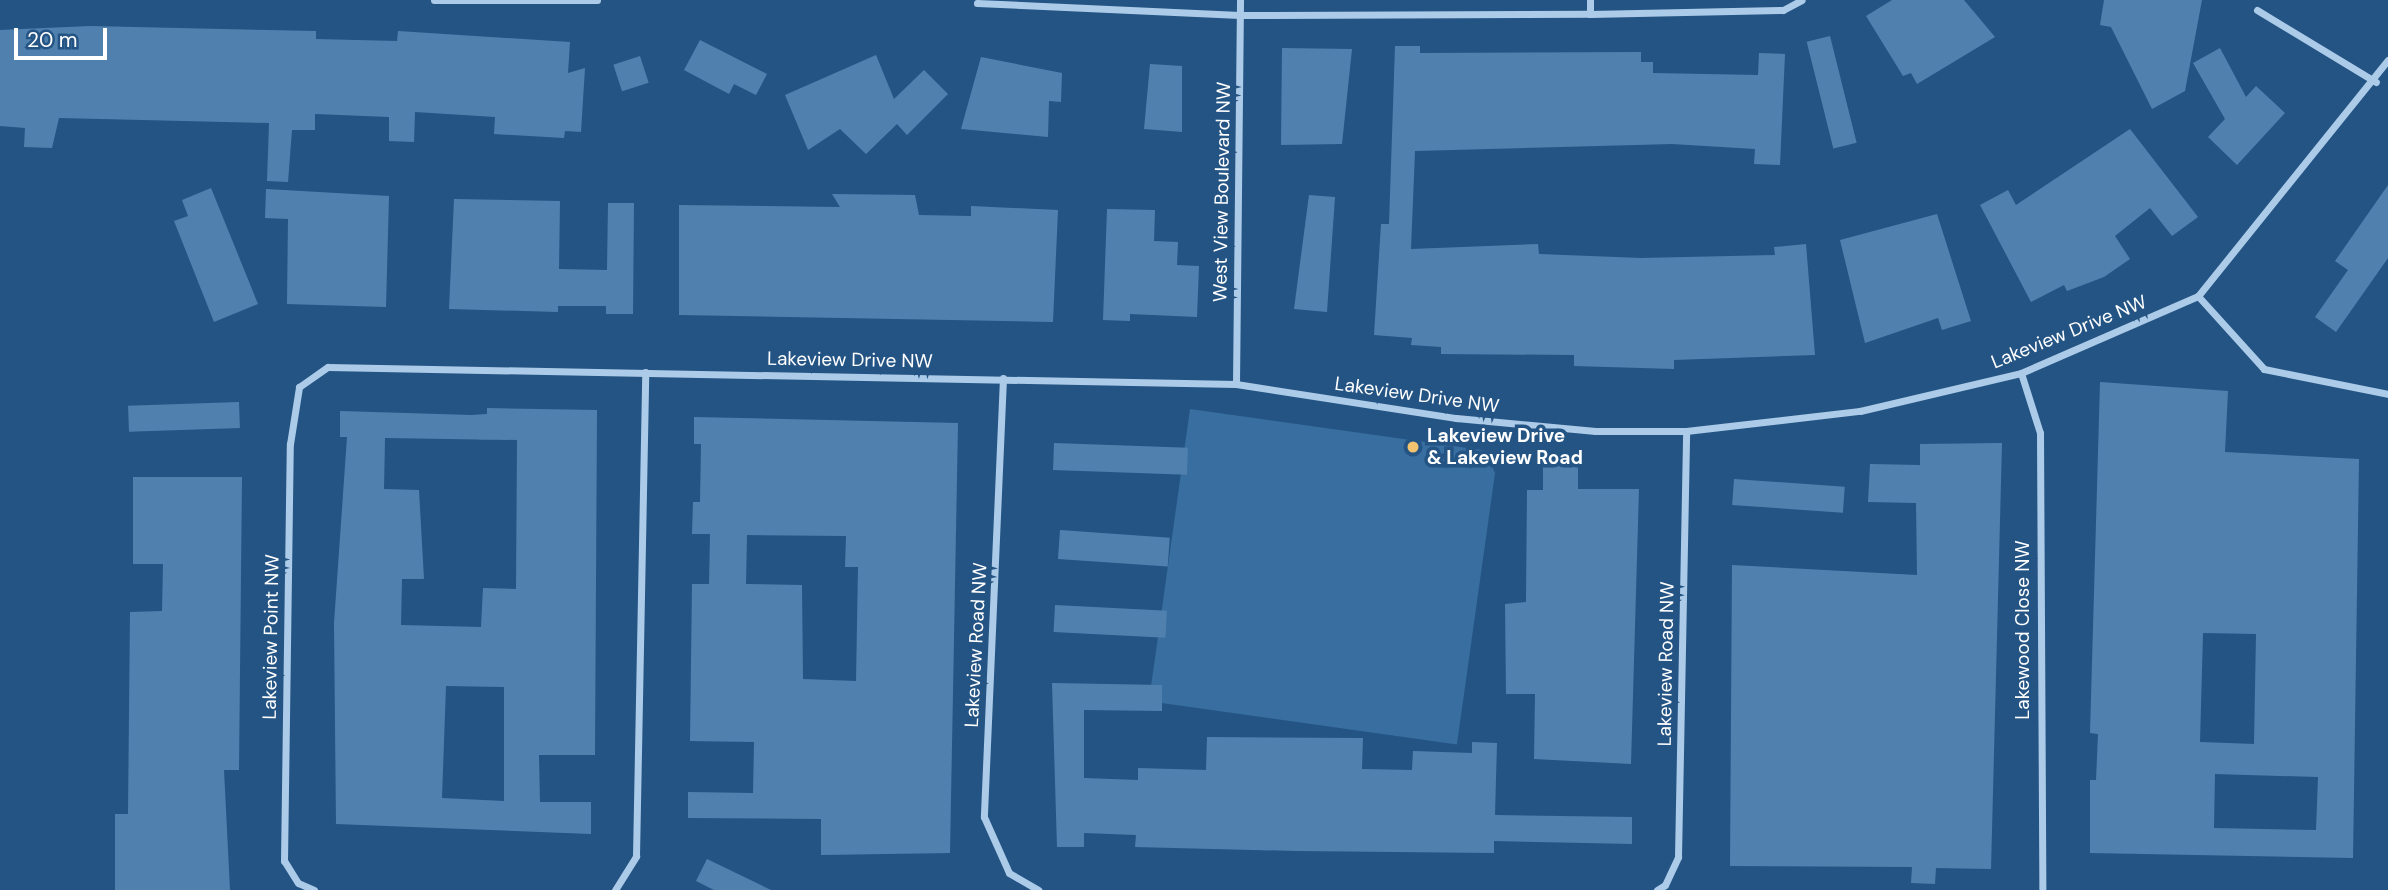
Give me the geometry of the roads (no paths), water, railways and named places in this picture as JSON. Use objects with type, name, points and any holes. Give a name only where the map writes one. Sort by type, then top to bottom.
[{"type":"street","points":[[434,0],[597,0]]},
{"type":"street","name":"West View Boulevard NW","points":[[1236,384],[1240,0]]},
{"type":"street","points":[[1590,0],[1590,14]]},
{"type":"street","points":[[977,4],[1240,15],[1590,14],[1783,10],[1802,0]]},
{"type":"street","points":[[2257,10],[2376,82]]},
{"type":"street","name":"Lakeview Drive NW","points":[[310,376],[349,364],[1236,384],[1456,418],[1686,431],[1860,411],[2021,373],[2198,296],[2376,82],[2388,60]]},
{"type":"street","points":[[2198,296],[2264,369],[2388,394]]},
{"type":"street","points":[[615,890],[631,871],[636,848],[645,372]]},
{"type":"street","name":"Lakewood Close NW","points":[[2021,373],[2040,433],[2042,890]]},
{"type":"street","name":"Lakeview Point NW","points":[[310,376],[293,403],[290,444],[283,844],[290,875],[314,890]]},
{"type":"street","name":"Lakeview Road NW","points":[[1003,378],[984,817],[1009,873],[1039,890]]},
{"type":"street","name":"Lakeview Road NW","points":[[1657,890],[1665,886],[1678,857],[1686,431]]},
{"type":"place","name":"Lakeview Drive & Lakeview Road","points":[[1413,447]]}]
